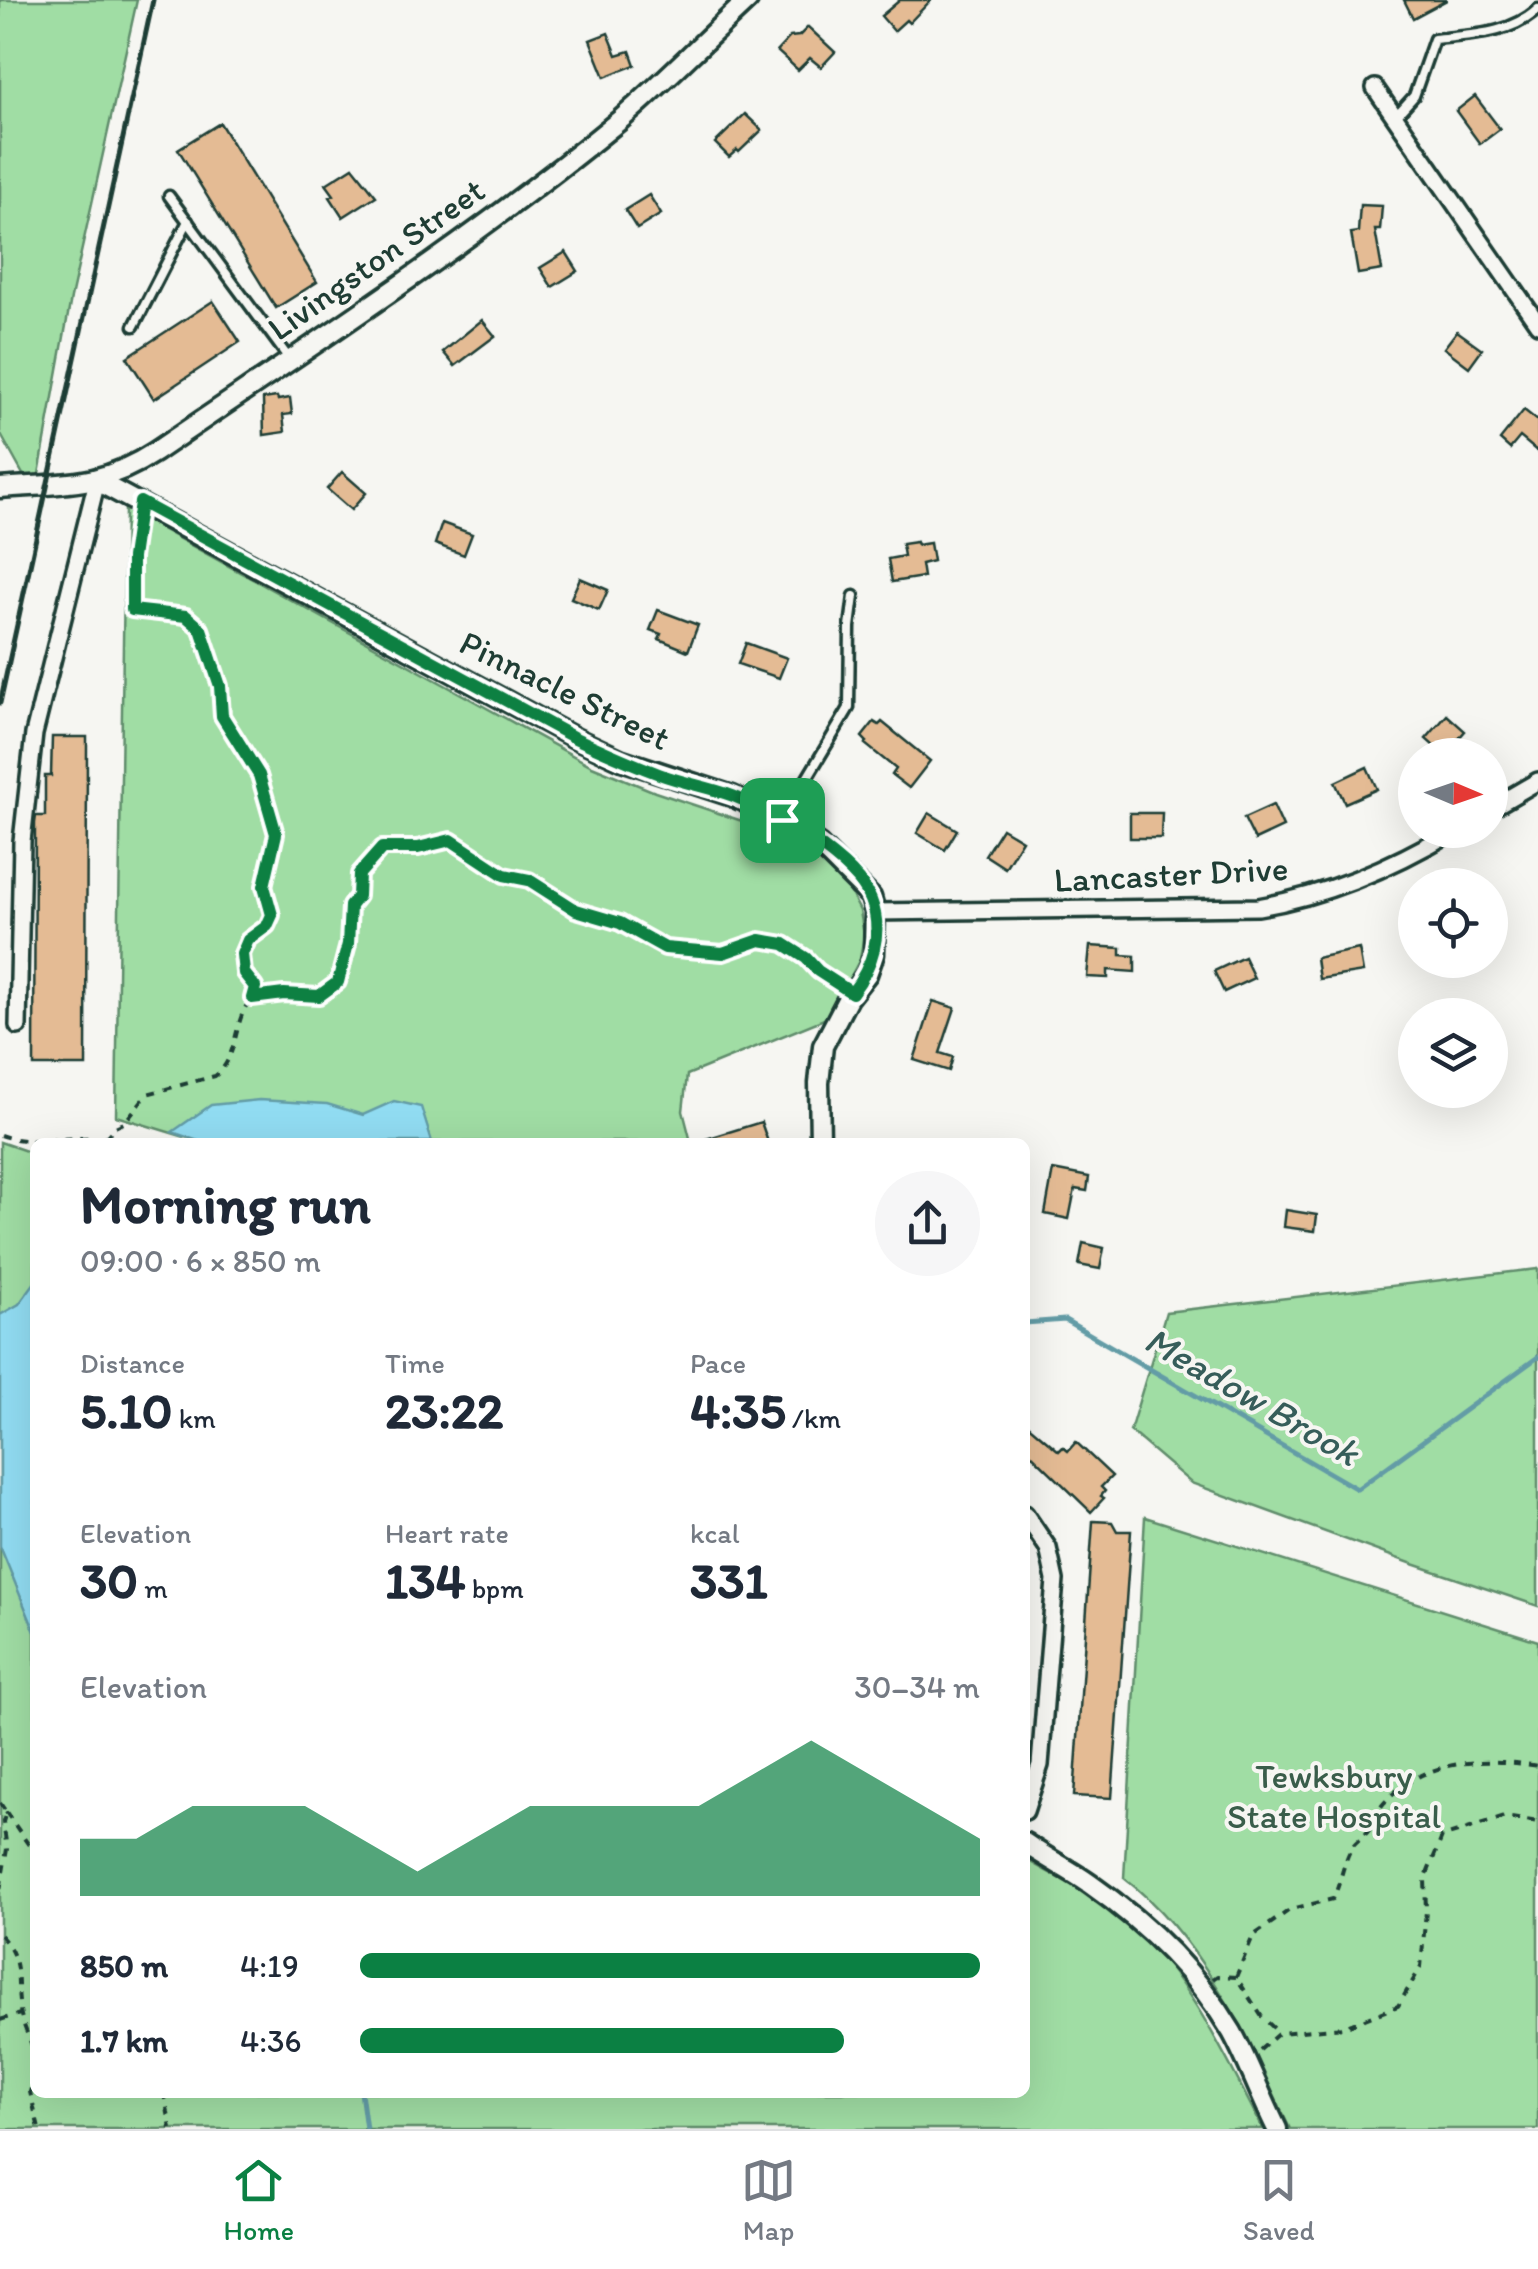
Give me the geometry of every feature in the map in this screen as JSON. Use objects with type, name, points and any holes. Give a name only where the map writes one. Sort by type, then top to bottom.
[{"type":"street","name":"Livingston Street","points":[[0,488],[98,480],[140,462],[414,275],[617,122],[748,0]]},
{"type":"street","points":[[1376,88],[1538,324]]},
{"type":"street","points":[[18,1026],[22,841],[34,734],[98,480]]},
{"type":"street","name":"Pinnacle Street","points":[[98,480],[575,738],[622,760],[732,796],[782,820],[819,845],[856,880],[870,896],[874,912]]},
{"type":"street","points":[[1508,798],[1538,781]]},
{"type":"street","name":"Lancaster Drive","points":[[874,912],[1258,907],[1346,886],[1420,848]]},
{"type":"street","points":[[820,1138],[823,1046],[867,974],[874,954],[874,912]]},
{"type":"street","points":[[1030,1521],[1048,1548],[1055,1580],[1040,1765],[1030,1796]]},
{"type":"street","points":[[1030,1846],[1089,1882],[1128,1913],[1201,1986],[1233,2034],[1277,2129]]},
{"type":"lane","points":[[1395,117],[1414,96],[1434,39],[1489,33],[1526,20],[1538,9]]},
{"type":"lane","points":[[169,196],[290,360]]},
{"type":"lane","points":[[134,326],[188,221]]},
{"type":"lane","points":[[782,820],[849,708],[854,596]]},
{"type":"path","points":[[106,1138],[147,1094],[214,1076],[223,1069],[255,987],[244,973],[242,954],[248,940],[267,926],[272,915],[264,886],[276,828],[256,767],[222,716],[220,686],[201,629],[186,616],[132,610],[132,558],[140,502]]},
{"type":"path","points":[[252,998],[284,994],[319,996],[338,982],[348,944],[350,906],[358,896],[359,874],[382,848],[418,848],[451,840],[504,875],[529,880],[576,910],[620,923],[665,948],[723,953],[760,940],[784,944],[852,993]]},
{"type":"path","points":[[0,1134],[19,1142],[30,1141]]},
{"type":"path","points":[[1236,1977],[1254,1936],[1291,1909],[1333,1899],[1351,1849],[1370,1829],[1382,1806],[1405,1784],[1433,1770],[1470,1761],[1515,1760],[1538,1766]]},
{"type":"path","points":[[0,1804],[30,1847]]},
{"type":"path","points":[[0,1890],[7,1850],[3,1822],[6,1812]]},
{"type":"path","points":[[1246,2064],[1279,2033],[1344,2026],[1398,2006],[1421,1967],[1425,1879],[1442,1837],[1505,1817],[1538,1822]]},
{"type":"path","points":[[0,1935],[14,1949],[20,2014],[30,2029]]},
{"type":"path","points":[[1201,1986],[1217,1976],[1236,1977]]},
{"type":"path","points":[[1236,1977],[1262,2017],[1279,2033]]},
{"type":"path","points":[[0,2020],[20,2014]]},
{"type":"path","points":[[31,2098],[39,2129]]},
{"type":"path","points":[[165,2098],[171,2129]]},
{"type":"green space","points":[[0,0],[137,0],[71,298],[35,496],[0,433]]},
{"type":"green space","points":[[125,509],[592,766],[796,844],[836,874],[860,911],[864,935],[860,959],[829,1017],[687,1075],[683,1111],[690,1138],[188,1138],[116,1116]]},
{"type":"green space","points":[[0,1142],[30,1152],[30,2098],[1030,2098],[1030,1862],[1105,1905],[1151,1945],[1205,2020],[1263,2129],[0,2129]]},
{"type":"green space","points":[[1538,1269],[1538,1606],[1191,1483],[1130,1431],[1166,1312]]},
{"type":"green space","name":"Tewksbury State Hospital","points":[[1145,1517],[1538,1641],[1538,2129],[1290,2129],[1240,2027],[1201,1961],[1178,1931],[1124,1878]]},
{"type":"water","points":[[259,1100],[327,1104],[363,1115],[394,1101],[421,1107],[431,1138],[189,1138],[172,1132],[211,1105]]},
{"type":"water","points":[[30,1289],[30,1620],[0,1546],[0,1315],[19,1304]]},
{"type":"building","points":[[900,0],[931,0],[909,23],[906,20],[894,31],[881,16]]},
{"type":"building","points":[[1404,0],[1447,0],[1413,18]]},
{"type":"building","points":[[808,27],[835,52],[821,67],[810,58],[798,70],[777,51],[790,37],[799,36]]},
{"type":"building","points":[[608,33],[617,55],[630,51],[635,65],[605,77],[590,40]]},
{"type":"building","points":[[1475,96],[1500,129],[1480,144],[1456,111]]},
{"type":"building","points":[[745,114],[762,130],[729,157],[715,143]]},
{"type":"building","points":[[220,123],[317,282],[276,308],[178,149]]},
{"type":"building","points":[[353,167],[376,196],[343,217],[326,184]]},
{"type":"building","points":[[649,195],[661,214],[637,229],[625,210]]},
{"type":"building","points":[[1360,205],[1382,206],[1380,230],[1375,230],[1382,270],[1358,274],[1351,233],[1358,232]]},
{"type":"building","points":[[566,252],[578,271],[552,287],[540,268]]},
{"type":"building","points":[[213,301],[240,342],[154,399],[127,357]]},
{"type":"building","points":[[482,320],[495,336],[455,366],[443,352]]},
{"type":"building","points":[[1457,331],[1482,349],[1469,367],[1444,348]]},
{"type":"building","points":[[290,398],[292,414],[283,415],[285,432],[264,435],[263,399]]},
{"type":"building","points":[[1524,410],[1538,421],[1538,452],[1520,437],[1510,449],[1500,440]]},
{"type":"building","points":[[342,472],[366,493],[351,510],[327,489]]},
{"type":"building","points":[[442,523],[472,534],[464,555],[435,544]]},
{"type":"building","points":[[930,543],[933,561],[921,564],[923,577],[892,582],[888,559],[904,556],[902,544]]},
{"type":"building","points":[[580,578],[608,590],[599,610],[571,598]]},
{"type":"building","points":[[658,610],[698,625],[688,651],[659,639],[661,634],[650,630]]},
{"type":"building","points":[[746,643],[787,658],[779,678],[738,664]]},
{"type":"building","points":[[1447,715],[1465,731],[1459,738],[1427,738]]},
{"type":"building","points":[[874,722],[882,722],[930,761],[909,788],[892,775],[896,769],[865,744],[862,737]]},
{"type":"building","points":[[52,737],[87,737],[86,1066],[34,1066],[35,823],[36,816],[45,816],[45,776],[51,776]]},
{"type":"building","points":[[1367,767],[1377,789],[1345,803],[1335,782]]},
{"type":"building","points":[[1273,805],[1283,827],[1255,840],[1244,818]]},
{"type":"building","points":[[929,813],[957,830],[945,850],[917,833]]},
{"type":"building","points":[[1130,813],[1162,813],[1161,838],[1130,838]]},
{"type":"building","points":[[1002,828],[1022,840],[1005,868],[985,855]]},
{"type":"building","points":[[1090,946],[1121,948],[1121,955],[1135,956],[1135,972],[1108,970],[1108,978],[1087,977]]},
{"type":"building","points":[[1359,949],[1363,972],[1319,979],[1316,958]]},
{"type":"building","points":[[1244,957],[1254,978],[1224,992],[1214,971]]},
{"type":"building","points":[[933,1001],[955,1008],[940,1053],[953,1057],[949,1071],[914,1060]]},
{"type":"building","points":[[761,1122],[767,1138],[709,1138]]},
{"type":"building","points":[[1053,1170],[1089,1177],[1087,1191],[1075,1189],[1069,1219],[1045,1214]]},
{"type":"building","points":[[1286,1210],[1317,1215],[1315,1231],[1284,1227]]},
{"type":"building","points":[[1083,1243],[1104,1248],[1100,1269],[1079,1265]]},
{"type":"building","points":[[1030,1426],[1059,1451],[1063,1447],[1068,1451],[1076,1442],[1112,1476],[1101,1487],[1104,1498],[1091,1512],[1030,1453]]},
{"type":"building","points":[[1093,1521],[1112,1522],[1117,1531],[1131,1531],[1112,1798],[1074,1796]]},
{"type":"waterway","name":"Meadow Brook","points":[[1030,1323],[1065,1320],[1357,1489],[1538,1357]]},
{"type":"waterway","points":[[362,2098],[366,2129]]},
{"type":"railway","points":[[0,703],[153,0]]},
{"type":"route","points":[[140,502],[575,738],[678,781],[732,796],[782,820],[819,845],[870,896],[876,931],[874,954],[867,974],[852,993],[784,944],[760,940],[723,953],[665,948],[620,923],[576,910],[529,880],[504,875],[451,840],[418,848],[382,848],[359,874],[358,896],[350,906],[348,944],[338,982],[319,996],[284,994],[252,998],[255,987],[244,973],[242,954],[248,940],[267,926],[272,915],[264,886],[276,828],[256,767],[222,716],[220,686],[201,629],[186,616],[132,610],[132,558],[140,502]]}]
